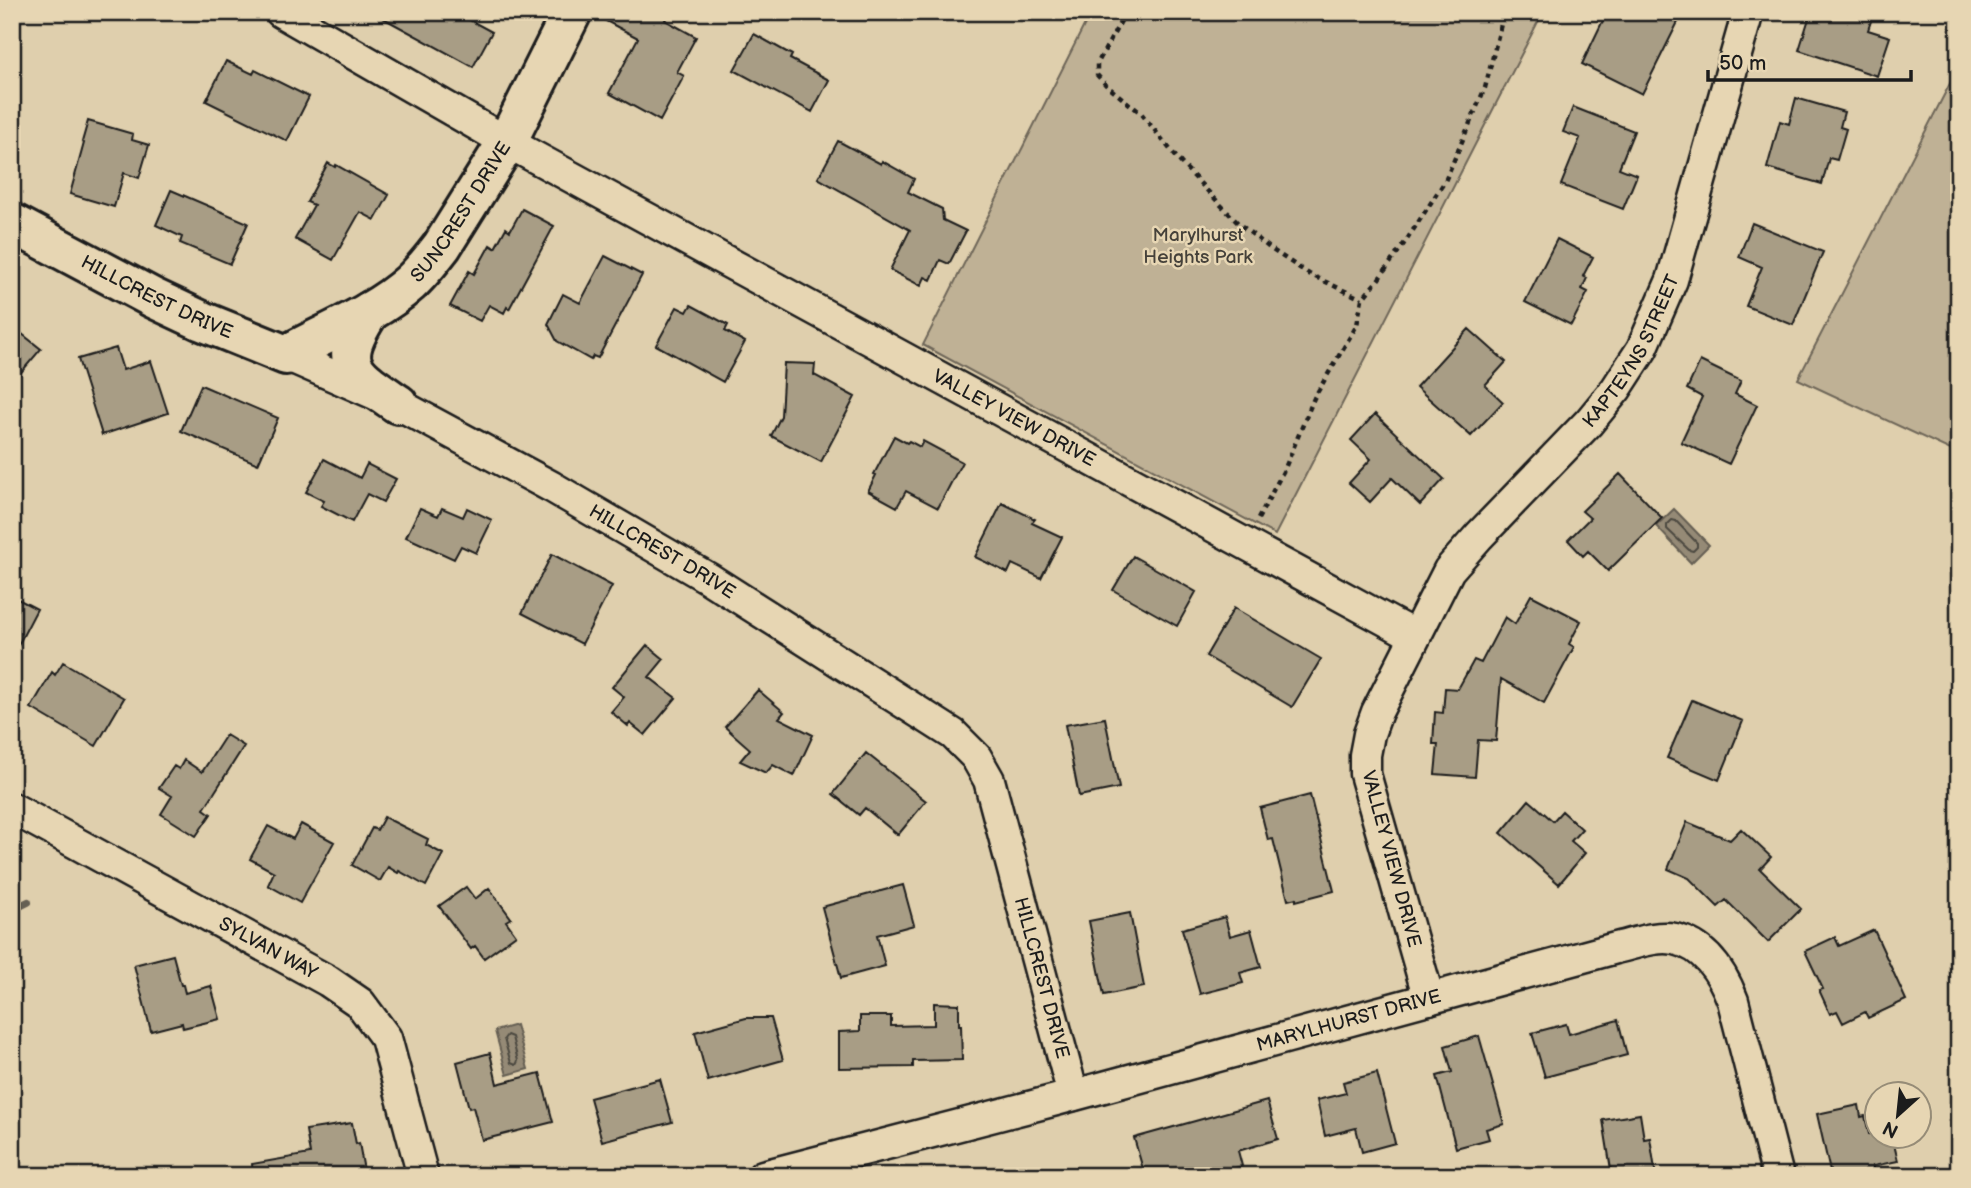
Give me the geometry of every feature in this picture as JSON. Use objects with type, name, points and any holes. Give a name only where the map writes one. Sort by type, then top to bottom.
[{"type":"street","name":"VALLEY VIEW DRIVE","points":[[281,12],[507,142],[1415,636],[1377,712],[1367,745],[1365,774],[1429,999]]},
{"type":"street","name":"SUNCREST DRIVE","points":[[286,355],[393,297],[430,262],[507,142],[572,12]]},
{"type":"street","name":"KAPTEYNS STREET","points":[[1415,636],[1449,570],[1589,422],[1616,389],[1642,349],[1672,280],[1748,12]]},
{"type":"street","name":"HILLCREST DRIVE","points":[[12,223],[165,304],[398,404],[552,487],[708,578],[953,734],[976,757],[989,780],[1073,1095]]},
{"type":"street","points":[[370,311],[351,344],[355,370],[367,383],[398,404]]},
{"type":"street","name":"SYLVAN WAY","points":[[12,808],[328,981],[360,1003],[386,1038],[422,1176]]},
{"type":"street","name":"MARYLHURST DRIVE","points":[[763,1176],[1653,939],[1675,939],[1697,948],[1715,965],[1727,986],[1778,1176]]},
{"type":"path","points":[[1126,12],[1097,64],[1097,75],[1141,113],[1190,173],[1238,223],[1309,274],[1362,299]]},
{"type":"path","points":[[1258,520],[1285,468],[1314,398],[1357,325],[1362,299],[1406,241],[1445,181],[1485,88],[1504,12]]},
{"type":"green space","name":"Marylhurst Heights Park","points":[[1091,12],[1543,12],[1275,535],[923,345]]},
{"type":"green space","points":[[1959,66],[1959,454],[1798,379]]},
{"type":"water","points":[[1674,509],[1709,545],[1691,563],[1656,526]]},
{"type":"water","points":[[516,1025],[528,1069],[507,1075],[495,1031]]},
{"type":"building","points":[[372,12],[455,12],[492,32],[473,67]]},
{"type":"building","points":[[669,12],[665,20],[696,37],[677,72],[684,76],[660,121],[609,93],[638,38],[593,14]]},
{"type":"building","points":[[1607,12],[1683,12],[1642,94],[1582,64]]},
{"type":"building","points":[[1811,12],[1874,12],[1868,30],[1890,37],[1877,76],[1799,50]]},
{"type":"building","points":[[754,34],[792,55],[790,59],[829,80],[812,112],[734,70]]},
{"type":"building","points":[[226,61],[253,74],[255,70],[309,97],[287,141],[206,101]]},
{"type":"building","points":[[1796,98],[1844,112],[1840,127],[1846,129],[1837,160],[1829,158],[1822,184],[1767,168],[1780,121],[1789,124]]},
{"type":"building","points":[[1573,107],[1634,131],[1619,168],[1637,175],[1623,209],[1561,185],[1580,138],[1563,132]]},
{"type":"building","points":[[88,121],[133,134],[132,140],[149,145],[139,178],[124,173],[114,207],[70,194]]},
{"type":"building","points":[[838,141],[914,179],[908,192],[942,209],[943,220],[966,231],[949,264],[940,260],[931,280],[925,277],[921,286],[890,270],[910,230],[818,178]]},
{"type":"building","points":[[328,163],[389,195],[375,220],[360,212],[333,260],[295,239],[314,205],[307,202]]},
{"type":"building","points":[[171,190],[248,223],[230,264],[180,243],[182,237],[156,225]]},
{"type":"building","points":[[522,209],[554,226],[509,309],[507,307],[504,313],[489,305],[480,321],[450,306],[469,271],[474,274],[490,245],[495,248],[506,228],[510,231]]},
{"type":"building","points":[[1752,223],[1823,252],[1793,325],[1746,306],[1762,267],[1739,257]]},
{"type":"building","points":[[1557,239],[1593,257],[1583,276],[1587,278],[1582,289],[1588,292],[1571,325],[1525,302]]},
{"type":"building","points":[[605,256],[642,275],[598,358],[593,356],[591,360],[557,341],[548,324],[563,294],[580,303]]},
{"type":"building","points":[[691,305],[728,325],[725,331],[745,342],[723,382],[656,345],[677,307],[687,312]]},
{"type":"building","points":[[12,326],[41,349],[12,383]]},
{"type":"building","points":[[1469,329],[1506,362],[1485,385],[1503,402],[1471,436],[1416,387]]},
{"type":"building","points":[[116,348],[123,370],[151,361],[168,413],[102,435],[78,359]]},
{"type":"building","points":[[1700,361],[1741,381],[1735,394],[1757,405],[1729,464],[1681,442],[1702,397],[1687,389]]},
{"type":"building","points":[[784,363],[815,364],[814,375],[855,397],[821,462],[771,436],[781,416]]},
{"type":"building","points":[[201,385],[278,418],[258,464],[181,431]]},
{"type":"building","points":[[1375,414],[1444,479],[1420,505],[1392,478],[1370,502],[1349,483],[1371,459],[1351,440]]},
{"type":"building","points":[[894,436],[920,447],[923,441],[962,462],[938,508],[906,491],[897,507],[868,491]]},
{"type":"building","points":[[324,459],[360,478],[367,464],[396,479],[383,502],[367,494],[352,522],[321,506],[324,501],[306,492]]},
{"type":"building","points":[[1620,474],[1662,518],[1608,571],[1588,551],[1583,556],[1568,540],[1590,518],[1582,511]]},
{"type":"building","points":[[1002,503],[1035,519],[1032,523],[1062,537],[1041,578],[1012,564],[1008,573],[975,557]]},
{"type":"building","points":[[420,508],[438,516],[442,508],[463,517],[467,508],[492,520],[476,553],[461,546],[454,559],[406,537]]},
{"type":"building","points":[[552,554],[612,586],[582,644],[522,613]]},
{"type":"building","points":[[1133,556],[1196,592],[1177,626],[1113,590]]},
{"type":"building","points":[[1531,595],[1581,621],[1569,644],[1574,647],[1544,703],[1501,679],[1496,741],[1478,740],[1475,777],[1435,774],[1438,744],[1433,744],[1435,712],[1443,713],[1445,688],[1458,689],[1474,660],[1481,663],[1505,617],[1515,624]]},
{"type":"building","points":[[12,596],[37,609],[12,657]]},
{"type":"building","points":[[1234,608],[1321,659],[1292,707],[1206,656]]},
{"type":"building","points":[[647,645],[664,659],[649,677],[676,698],[645,735],[611,712],[624,697],[612,687]]},
{"type":"building","points":[[63,662],[124,698],[96,746],[31,708],[52,672],[55,675]]},
{"type":"building","points":[[758,690],[784,712],[779,718],[813,735],[794,776],[773,765],[766,773],[740,761],[750,749],[725,727]]},
{"type":"building","points":[[1692,700],[1743,721],[1719,780],[1667,758]]},
{"type":"building","points":[[1105,718],[1119,788],[1079,796],[1065,725]]},
{"type":"building","points":[[226,735],[244,746],[204,809],[211,814],[196,836],[161,814],[172,796],[159,788],[174,766],[179,769],[184,760],[202,772]]},
{"type":"building","points":[[866,753],[926,801],[898,835],[865,808],[859,815],[833,794]]},
{"type":"building","points":[[1310,795],[1334,891],[1296,901],[1296,898],[1288,900],[1273,839],[1268,840],[1260,808]]},
{"type":"building","points":[[1529,800],[1553,821],[1562,811],[1582,829],[1571,841],[1585,853],[1559,884],[1501,833]]},
{"type":"building","points":[[384,817],[428,839],[426,845],[443,854],[426,886],[388,867],[380,881],[352,865],[372,828],[377,830]]},
{"type":"building","points":[[1687,822],[1730,840],[1741,829],[1771,857],[1760,869],[1801,909],[1768,942],[1726,900],[1718,907],[1689,878],[1668,869]]},
{"type":"building","points":[[301,824],[334,842],[300,903],[268,885],[274,872],[250,859],[268,826],[293,839]]},
{"type":"building","points":[[903,885],[914,925],[877,935],[885,966],[841,978],[822,907]]},
{"type":"building","points":[[466,887],[475,899],[489,888],[511,918],[506,921],[516,935],[484,958],[475,946],[471,949],[439,906]]},
{"type":"building","points":[[1130,913],[1144,987],[1104,995],[1089,921]]},
{"type":"building","points":[[1225,917],[1230,936],[1251,930],[1261,967],[1240,973],[1243,983],[1200,994],[1182,929]]},
{"type":"building","points":[[1874,930],[1906,1000],[1868,1018],[1865,1012],[1843,1023],[1837,1011],[1830,1014],[1819,990],[1823,989],[1805,951],[1835,937],[1839,946]]},
{"type":"building","points":[[173,955],[185,993],[211,986],[220,1019],[183,1028],[182,1023],[151,1031],[134,965]]},
{"type":"building","points":[[934,1003],[959,1004],[962,1060],[913,1061],[913,1067],[839,1068],[839,1032],[860,1031],[860,1016],[891,1016],[891,1026],[934,1025]]},
{"type":"building","points":[[746,1018],[771,1018],[783,1060],[708,1081],[695,1032]]},
{"type":"building","points":[[1618,1020],[1627,1055],[1545,1077],[1532,1033],[1566,1024],[1569,1034]]},
{"type":"building","points":[[1479,1036],[1504,1124],[1486,1129],[1489,1139],[1456,1148],[1437,1076],[1452,1072],[1445,1046]]},
{"type":"building","points":[[490,1053],[497,1084],[540,1073],[553,1122],[482,1140],[473,1107],[469,1108],[457,1062]]},
{"type":"building","points":[[1377,1073],[1395,1143],[1362,1152],[1356,1128],[1325,1136],[1317,1100],[1346,1093],[1343,1082]]},
{"type":"building","points":[[660,1079],[672,1122],[602,1141],[590,1098]]},
{"type":"building","points":[[1267,1101],[1278,1139],[1238,1151],[1242,1166],[1224,1171],[1225,1176],[1145,1176],[1134,1138]]},
{"type":"building","points":[[1859,1105],[1862,1117],[1862,1150],[1895,1150],[1898,1161],[1873,1166],[1873,1170],[1861,1173],[1861,1176],[1831,1176],[1817,1114]]},
{"type":"building","points":[[1640,1114],[1644,1139],[1650,1138],[1656,1176],[1612,1176],[1603,1120]]},
{"type":"building","points":[[352,1123],[365,1176],[253,1176],[252,1164],[310,1154],[306,1130]]},
{"type":"waterway","points":[[12,910],[28,902]]}]
